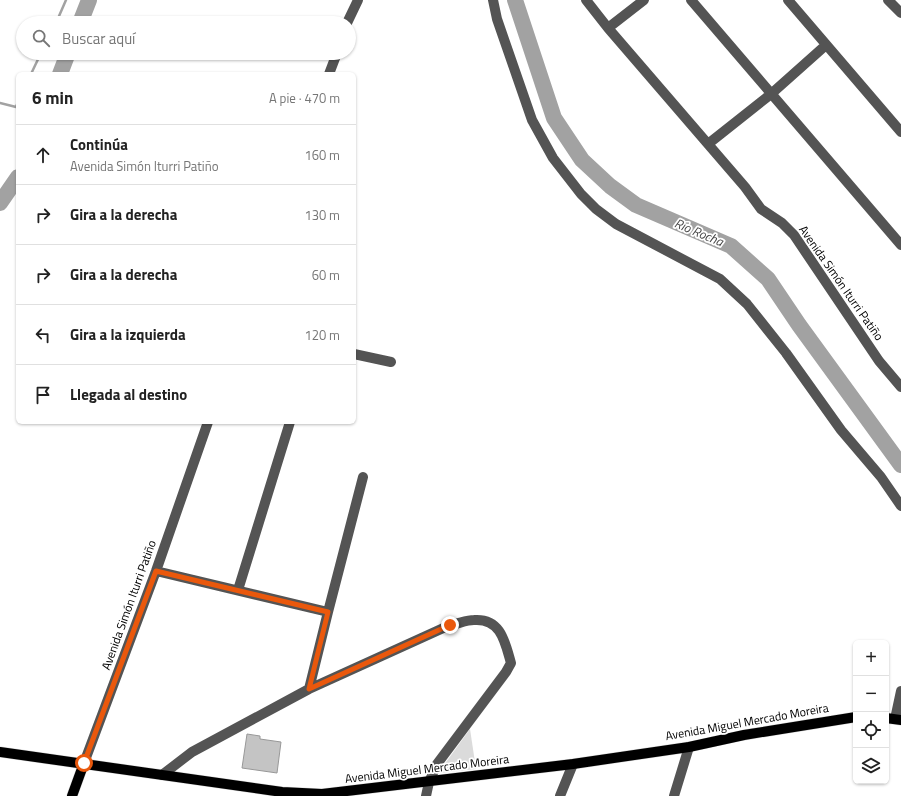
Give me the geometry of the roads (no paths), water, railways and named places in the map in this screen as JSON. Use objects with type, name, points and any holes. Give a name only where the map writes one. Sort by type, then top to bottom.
[{"type":"main road","name":"Avenida Miguel Mercado Moreira","points":[[0,752],[84,763],[282,794],[322,794],[573,764],[689,747],[744,735],[853,717]]},
{"type":"main road","name":"Avenida Simón Iturri Patiño","points":[[72,796],[84,763]]},
{"type":"street","points":[[350,16],[358,0]]},
{"type":"street","points":[[493,0],[497,19],[532,120],[553,158],[581,194],[596,209],[616,224],[720,279],[747,304],[786,353],[841,430],[881,477],[901,506]]},
{"type":"street","name":"Avenida Simón Iturri Patiño","points":[[586,0],[608,28],[745,187],[761,209],[782,223],[794,235],[879,361],[901,387]]},
{"type":"street","points":[[608,28],[644,0]]},
{"type":"street","points":[[691,0],[901,245]]},
{"type":"street","points":[[788,0],[901,132]]},
{"type":"street","points":[[888,0],[901,13]]},
{"type":"street","points":[[708,144],[771,94],[826,45]]},
{"type":"street","points":[[330,72],[334,60]]},
{"type":"street","points":[[356,354],[391,362]]},
{"type":"street","name":"Avenida Simón Iturri Patiño","points":[[84,763],[156,571],[207,424]]},
{"type":"street","points":[[238,590],[289,424]]},
{"type":"street","points":[[309,689],[363,477]]},
{"type":"street","points":[[156,571],[328,612]]},
{"type":"street","points":[[162,775],[192,752],[309,689],[450,625],[474,620],[486,620],[496,626],[504,641],[511,663],[506,672],[437,764],[429,782],[426,796]]},
{"type":"street","points":[[894,719],[901,691]]},
{"type":"street","points":[[674,796],[689,747]]},
{"type":"street","points":[[560,796],[573,764]]},
{"type":"waterway","points":[[59,16],[66,0]]},
{"type":"waterway","points":[[83,16],[89,0]]},
{"type":"waterway","name":"Río Rocha","points":[[515,0],[554,118],[582,160],[610,186],[636,205],[731,246],[768,279],[799,325],[901,465]]},
{"type":"waterway","points":[[32,72],[38,60]]},
{"type":"waterway","points":[[61,72],[65,60]]},
{"type":"waterway","points":[[0,103],[16,107]]},
{"type":"waterway","points":[[0,203],[16,180]]}]
